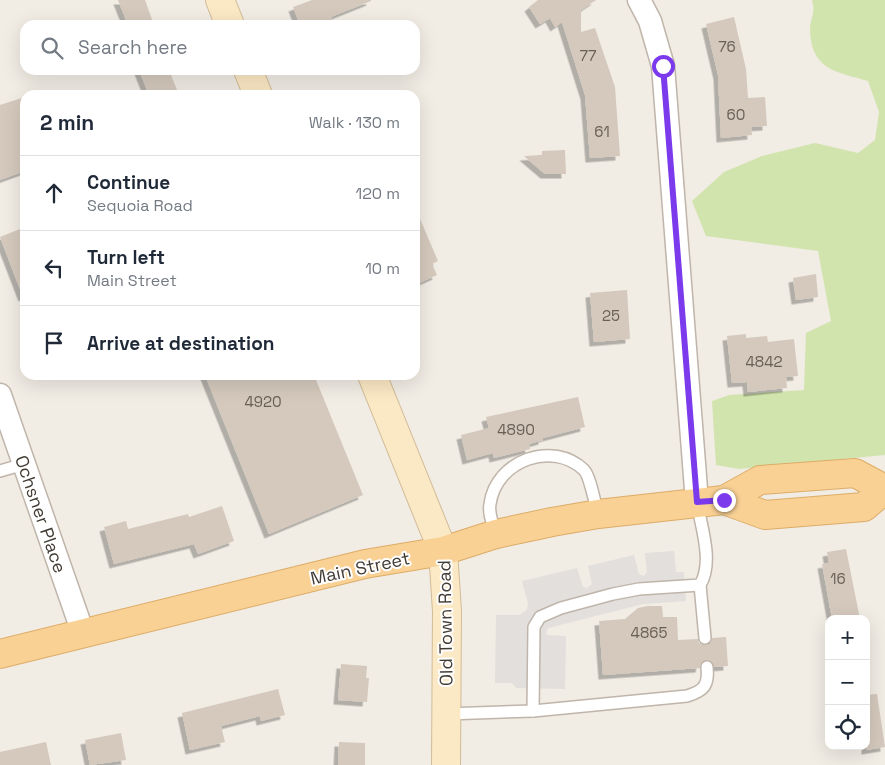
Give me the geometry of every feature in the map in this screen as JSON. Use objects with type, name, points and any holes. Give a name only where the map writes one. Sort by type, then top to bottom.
[{"type":"main road","points":[[220,0],[228,20]]},
{"type":"main road","points":[[250,75],[256,90]]},
{"type":"main road","name":"Old Town Road","points":[[374,380],[443,551],[447,611],[446,765]]},
{"type":"main road","name":"Main Street","points":[[0,654],[365,564],[443,551],[496,534],[598,514],[710,501],[765,515],[864,507],[885,489]]},
{"type":"street","points":[[639,0],[650,21],[663,66],[710,501]]},
{"type":"street","name":"Ochsner Place","points":[[0,394],[82,634]]},
{"type":"lane","points":[[496,534],[489,507],[498,480],[508,468],[528,459],[546,456],[569,459],[586,472],[598,514]]},
{"type":"lane","points":[[0,472],[24,464]]},
{"type":"lane","points":[[705,638],[700,585],[705,573],[710,501]]},
{"type":"lane","points":[[533,711],[534,627],[540,616],[561,608],[639,588],[700,585]]},
{"type":"lane","points":[[446,714],[533,711],[687,696],[701,692],[706,686],[707,667]]},
{"type":"green space","points":[[812,0],[885,0],[885,455],[739,469],[716,465],[712,401],[729,395],[804,390],[806,333],[831,321],[818,251],[706,236],[692,201],[724,172],[762,156],[815,143],[858,153],[875,140],[879,112],[868,81],[846,75],[828,67],[815,54],[810,30],[813,12]]},
{"type":"shaded area","points":[[674,551],[676,572],[684,572],[686,601],[643,604],[548,628],[547,635],[566,636],[565,689],[516,688],[512,683],[495,683],[496,615],[519,615],[527,610],[528,603],[522,581],[577,568],[583,587],[587,588],[592,584],[588,566],[634,555],[639,574],[644,576],[647,572],[645,553]]},
{"type":"building","points":[[118,0],[145,0],[152,20],[126,20]]},
{"type":"building","points":[[312,0],[371,0],[331,17],[332,20],[298,20],[293,7]]},
{"type":"building","points":[[538,0],[596,0],[581,10],[581,32],[595,28],[615,87],[620,156],[590,158],[585,95],[562,22],[555,27],[550,18],[540,24],[529,7]]},
{"type":"building","points":[[734,17],[746,69],[748,98],[765,97],[767,126],[751,127],[752,135],[721,138],[718,75],[706,24]]},
{"type":"building","points":[[141,75],[171,75],[177,90],[147,90]]},
{"type":"building","points":[[20,99],[20,173],[0,180],[0,105]]},
{"type":"building","points":[[565,150],[566,174],[545,174],[524,156],[542,155],[542,151]]},
{"type":"building","points":[[420,219],[438,261],[432,264],[437,275],[420,283]]},
{"type":"building","points":[[20,229],[20,289],[0,237]]},
{"type":"building","points":[[816,274],[818,297],[796,300],[793,278]]},
{"type":"building","points":[[627,290],[630,339],[594,342],[590,293]]},
{"type":"building","points":[[746,334],[746,338],[767,336],[768,342],[794,339],[798,376],[786,377],[787,388],[748,392],[747,382],[732,383],[727,336]]},
{"type":"building","points":[[207,380],[316,380],[363,495],[269,534]]},
{"type":"building","points":[[578,397],[585,427],[543,438],[543,440],[529,444],[530,449],[494,458],[493,453],[467,460],[461,435],[489,428],[486,417]]},
{"type":"building","points":[[222,506],[234,541],[198,554],[194,544],[114,564],[104,527],[126,521],[128,529],[188,514],[189,517]]},
{"type":"building","points":[[846,549],[859,615],[831,615],[822,564],[829,563],[827,552]]},
{"type":"building","points":[[662,606],[663,617],[677,617],[678,640],[698,639],[699,643],[705,645],[710,644],[712,638],[726,637],[728,666],[714,667],[711,661],[706,660],[701,663],[700,668],[603,675],[599,621],[625,619],[638,608]]},
{"type":"building","points":[[341,664],[367,666],[366,678],[369,678],[367,702],[338,700]]},
{"type":"building","points":[[278,689],[285,715],[261,721],[260,716],[221,726],[225,742],[190,750],[182,713]]},
{"type":"building","points":[[877,694],[885,747],[870,749],[870,705],[870,695]]},
{"type":"building","points":[[121,733],[126,760],[90,765],[85,740]]},
{"type":"building","points":[[46,742],[51,765],[0,765],[0,752]]},
{"type":"building","points":[[339,742],[365,743],[365,765],[338,765]]},
{"type":"route","points":[[663,66],[697,502],[724,500]]}]
